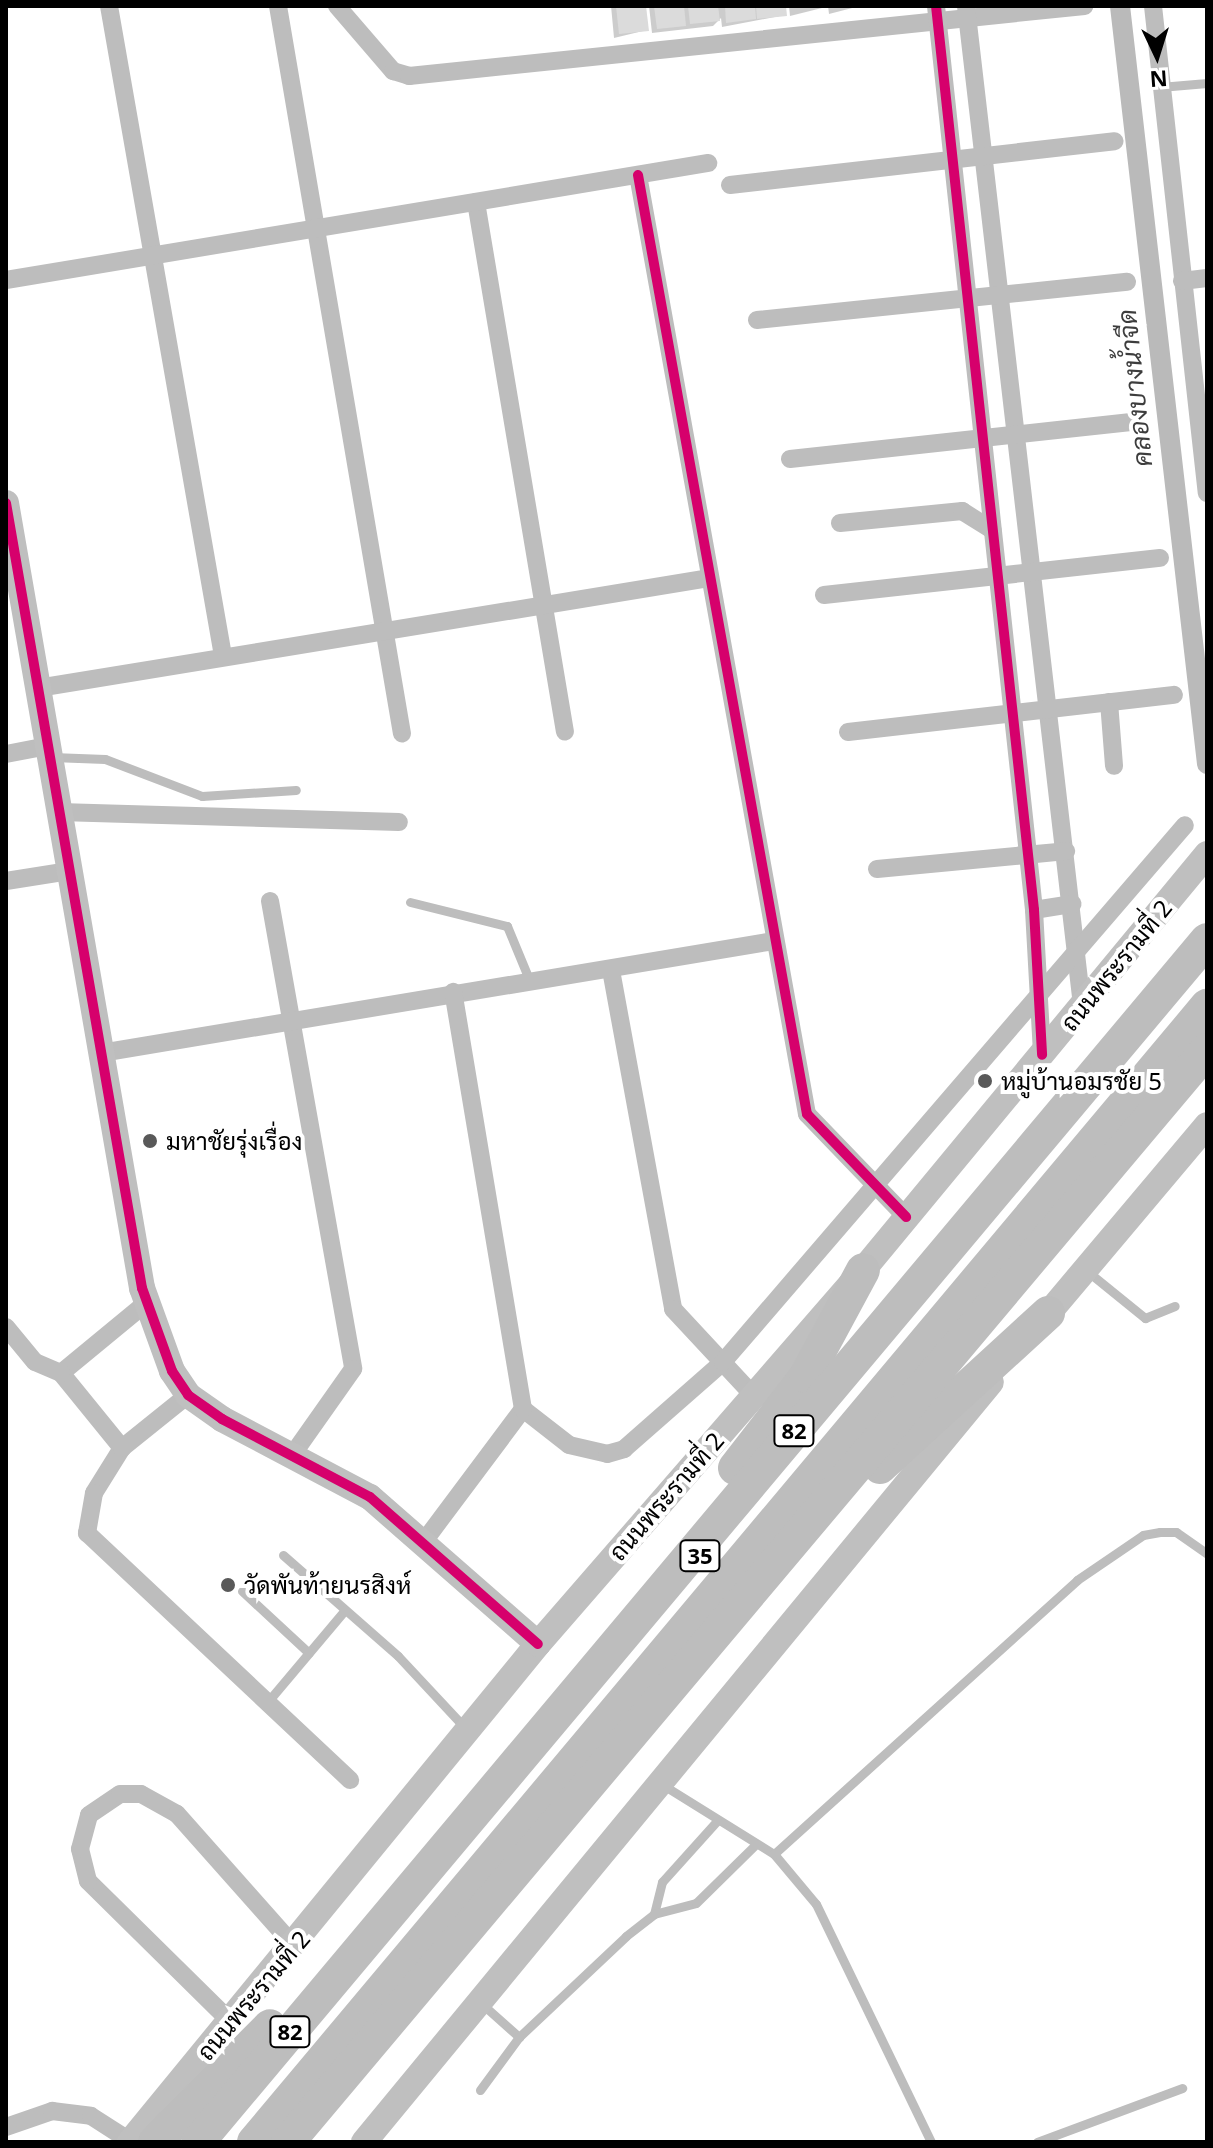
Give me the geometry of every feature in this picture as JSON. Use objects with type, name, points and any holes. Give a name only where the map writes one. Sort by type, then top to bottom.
[{"type":"highway","name":"35","points":[[209,2142],[644,1624],[1201,952]]},
{"type":"highway","name":"82","points":[[198,2142],[1201,952]]},
{"type":"highway","name":"82","points":[[254,2142],[1207,1006]]},
{"type":"highway","name":"35","points":[[288,2142],[1207,1050]]},
{"type":"highway","points":[[644,1624],[646,1593],[670,1551],[806,1376],[863,1270]]},
{"type":"highway","points":[[702,1650],[901,1447],[1048,1313]]},
{"type":"highway","points":[[155,2142],[382,1923]]},
{"type":"highway","points":[[303,2142],[414,1952]]},
{"type":"main road","points":[[6,503],[146,1303],[188,1395],[370,1497],[425,1540],[538,1644]]},
{"type":"main road","name":"ถนนพระรามที่ 2","points":[[130,2142],[295,1947],[538,1644],[863,1270],[1205,856]]},
{"type":"main road","points":[[364,2142],[1084,1269],[1207,1125]]},
{"type":"street","points":[[109,6],[223,656]]},
{"type":"street","points":[[278,6],[402,734]]},
{"type":"street","points":[[337,6],[401,76],[937,14],[1084,6]]},
{"type":"street","points":[[1153,6],[1207,493]]},
{"type":"street","points":[[966,12],[1073,904],[1082,1006]]},
{"type":"street","points":[[937,14],[1034,910],[1042,990],[1042,1055]]},
{"type":"street","points":[[730,185],[1114,141]]},
{"type":"street","points":[[6,280],[708,163]]},
{"type":"street","points":[[638,175],[807,1114],[906,1217]]},
{"type":"street","points":[[476,202],[546,601],[565,732]]},
{"type":"street","points":[[1182,281],[1207,278]]},
{"type":"street","points":[[757,320],[1127,282]]},
{"type":"street","points":[[790,459],[1138,421]]},
{"type":"street","points":[[840,523],[962,511],[993,530]]},
{"type":"street","points":[[824,595],[1160,558]]},
{"type":"street","points":[[38,688],[546,601],[710,578]]},
{"type":"street","points":[[848,732],[1013,716],[1174,695]]},
{"type":"street","points":[[1109,702],[1114,766]]},
{"type":"street","points":[[6,754],[49,752]]},
{"type":"street","points":[[59,812],[399,822]]},
{"type":"street","points":[[453,992],[523,1409],[569,1445],[607,1454],[624,1449],[723,1362],[879,1188],[1042,990],[1185,825]]},
{"type":"street","points":[[877,869],[1066,851]]},
{"type":"street","points":[[6,881],[69,871]]},
{"type":"street","points":[[270,901],[353,1369],[293,1454]]},
{"type":"street","points":[[1034,910],[1073,904]]},
{"type":"street","points":[[101,1053],[529,979],[611,970],[774,941]]},
{"type":"street","points":[[611,970],[673,1309],[753,1395]]},
{"type":"street","points":[[61,1373],[146,1303]]},
{"type":"street","points":[[6,1327],[35,1362],[61,1373],[122,1448]]},
{"type":"street","points":[[188,1395],[122,1448],[94,1493],[87,1533],[270,1699],[350,1780]]},
{"type":"street","points":[[425,1540],[523,1409]]},
{"type":"street","points":[[231,2022],[88,1881],[80,1849],[89,1815],[120,1794],[141,1794],[177,1814],[295,1947]]},
{"type":"street","points":[[6,2127],[52,2111],[91,2116],[130,2142]]},
{"type":"lane","points":[[1160,87],[1207,83]]},
{"type":"lane","points":[[49,752],[105,759],[202,796],[296,790]]},
{"type":"lane","points":[[410,902],[507,926],[529,979]]},
{"type":"lane","points":[[1084,1269],[1145,1318],[1175,1306]]},
{"type":"lane","points":[[774,1854],[1077,1580],[1143,1535],[1176,1532],[1207,1554]]},
{"type":"lane","points":[[283,1555],[345,1610],[468,1731]]},
{"type":"lane","points":[[242,1591],[309,1653]]},
{"type":"lane","points":[[270,1699],[345,1610]]},
{"type":"lane","points":[[659,1782],[774,1854],[816,1904],[931,2142]]},
{"type":"lane","points":[[654,1914],[662,1882],[717,1821]]},
{"type":"lane","points":[[480,2090],[519,2037],[654,1914],[696,1903],[756,1844]]},
{"type":"lane","points":[[480,2002],[519,2037]]},
{"type":"lane","points":[[1037,2142],[1182,2088]]},
{"type":"building","points":[[616,6],[646,6],[649,31],[619,34]]},
{"type":"building","points":[[654,6],[684,6],[686,26],[657,29]]},
{"type":"building","points":[[688,6],[718,6],[720,21],[690,24]]},
{"type":"building","points":[[725,6],[755,6],[756,19],[726,23]]},
{"type":"building","points":[[756,6],[786,6],[787,16],[757,19]]},
{"type":"waterway","name":"คลองบางน้ำจืด","points":[[1120,6],[1207,764]]},
{"type":"cycle path","points":[[936,6],[1034,910],[1042,1055]]},
{"type":"cycle path","points":[[638,175],[807,1114],[906,1217]]},
{"type":"cycle path","points":[[6,503],[142,1288],[172,1371],[188,1395],[222,1419],[370,1497],[538,1644]]},
{"type":"place","name":"หมู่บ้านอมรชัย 5","points":[[985,1081]]},
{"type":"place","name":"มหาชัยรุ่งเรื่อง","points":[[150,1141]]},
{"type":"place","name":"วัดพันท้ายนรสิงห์","points":[[228,1585]]}]
